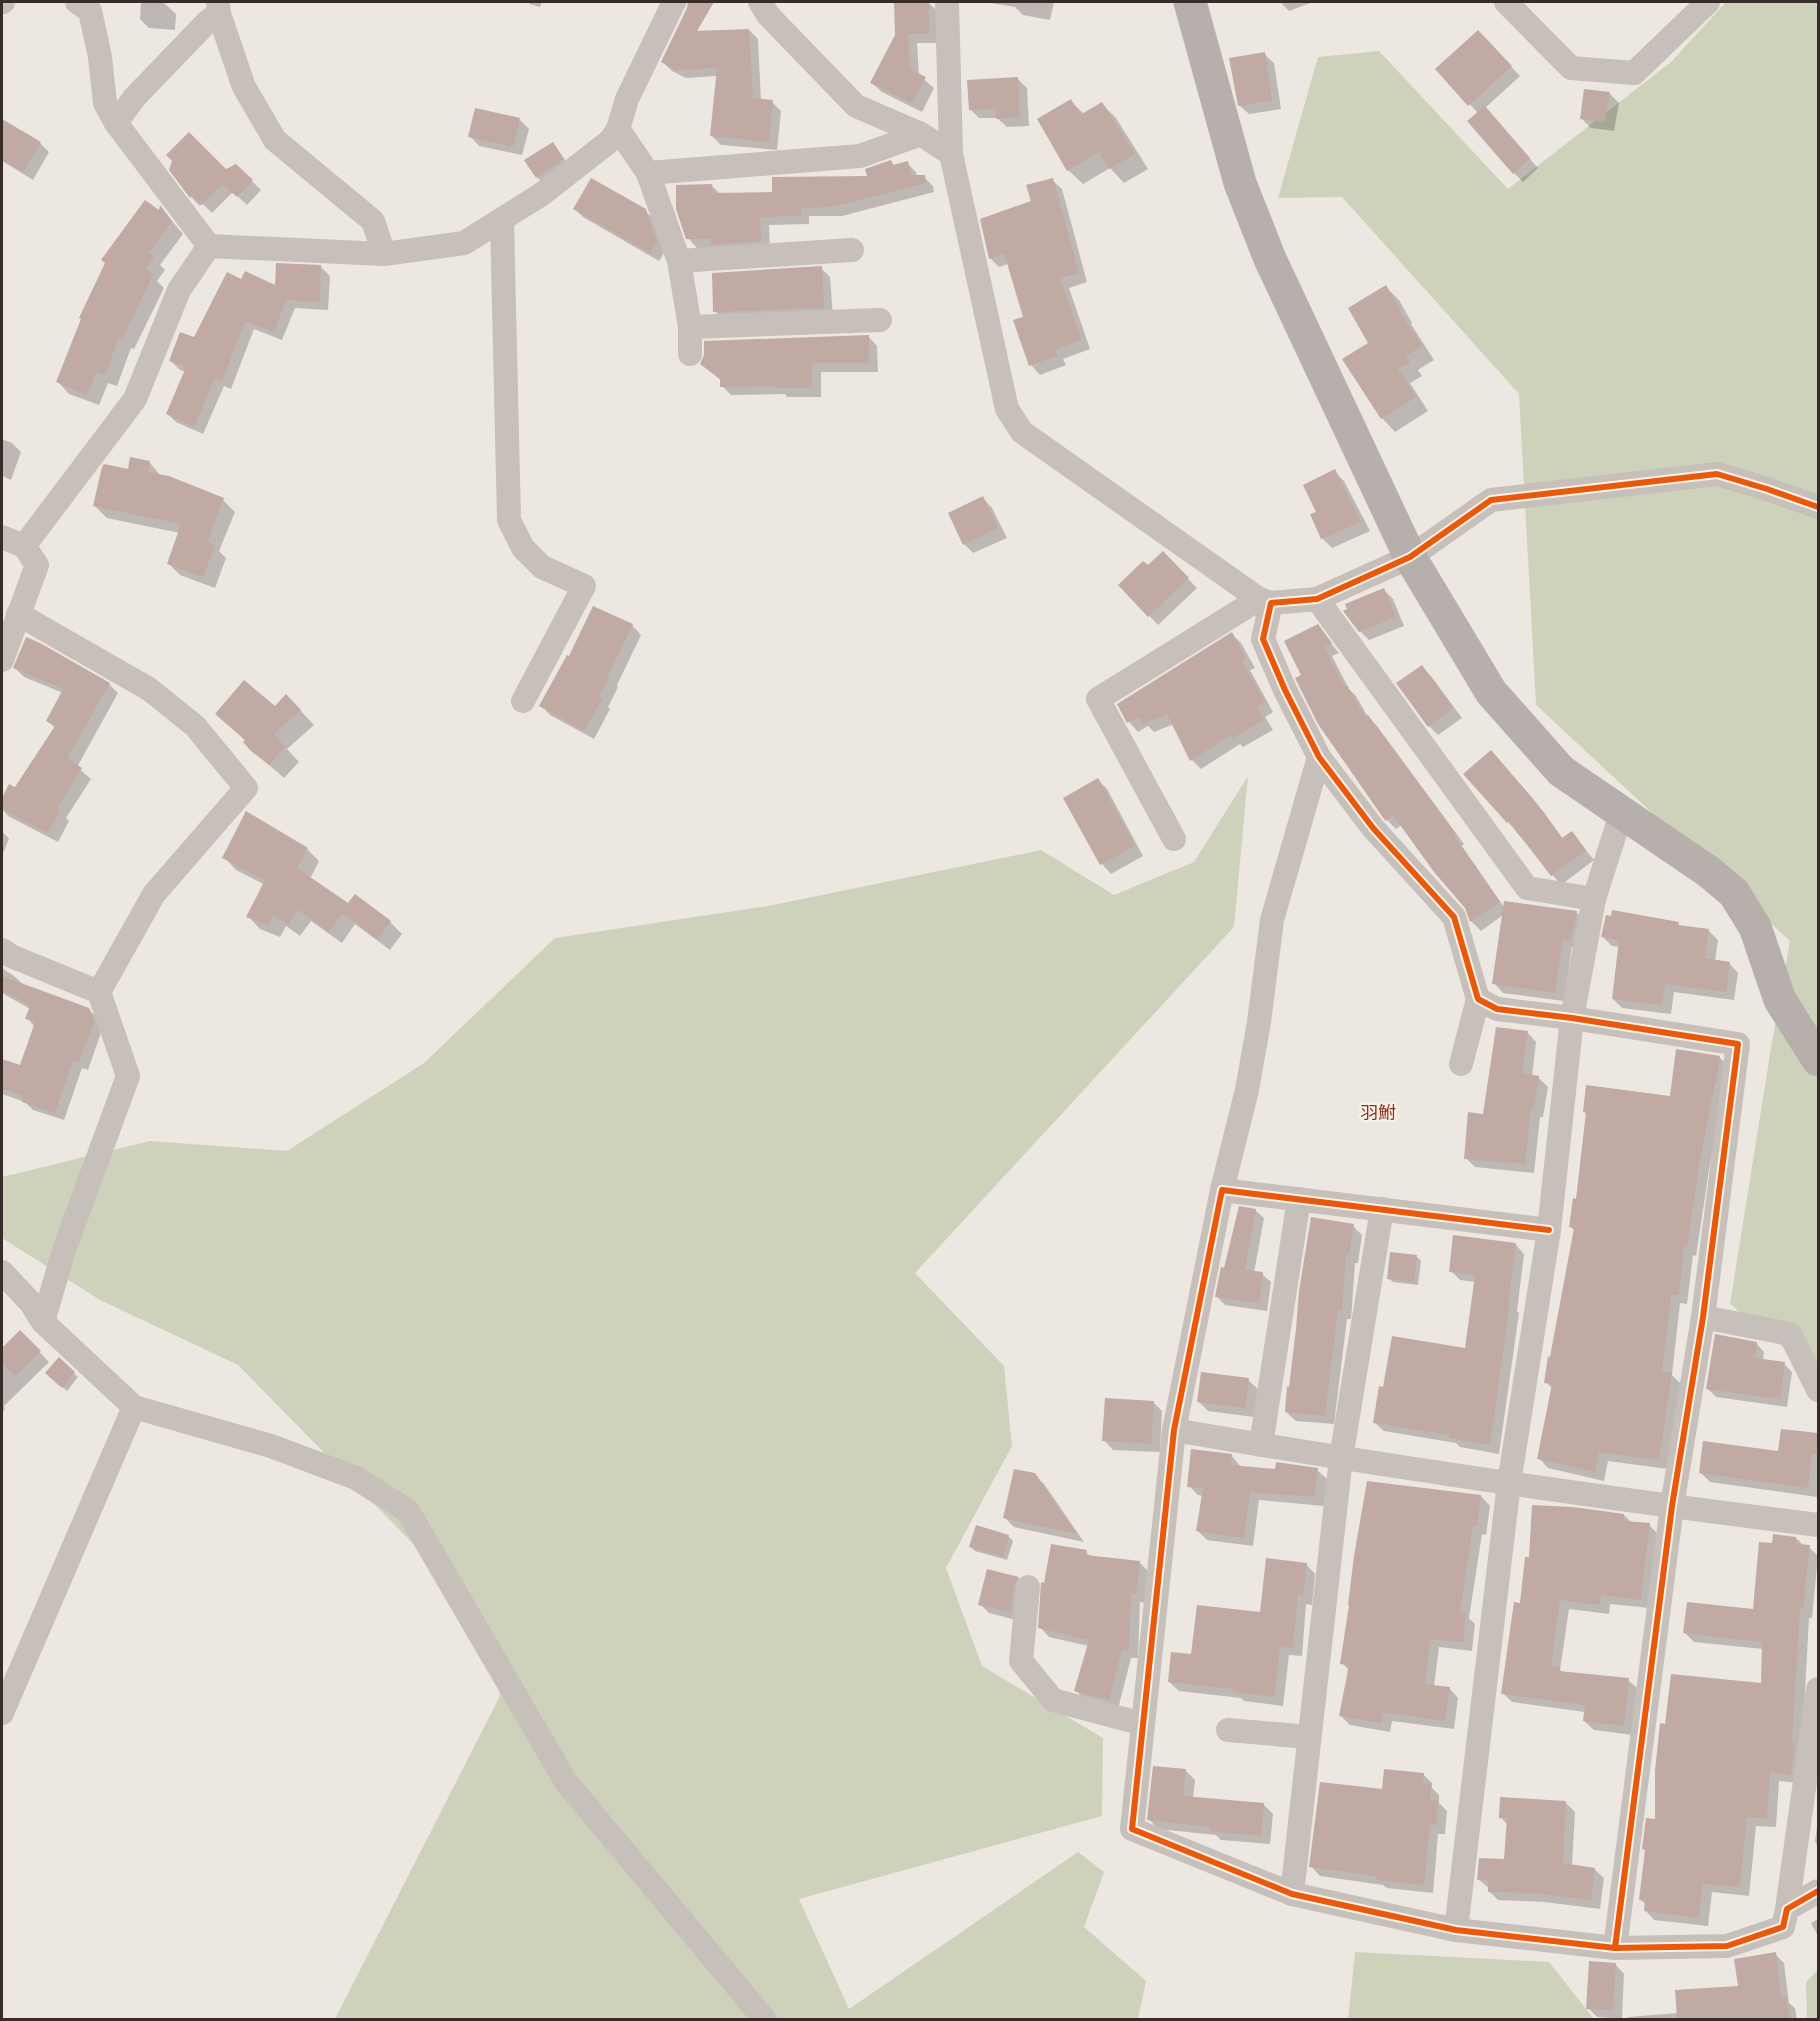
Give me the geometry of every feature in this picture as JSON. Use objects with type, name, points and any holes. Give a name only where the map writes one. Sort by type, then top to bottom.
[{"type":"street","points":[[77,2],[90,11],[100,57],[105,103],[116,123],[209,246]]},
{"type":"street","points":[[209,246],[384,254],[464,243],[542,194],[611,140],[618,129],[627,99],[674,2]]},
{"type":"street","points":[[760,2],[768,15],[856,106],[921,134],[951,154]]},
{"type":"street","points":[[947,2],[951,154],[1007,409],[1022,432],[1265,601]]},
{"type":"street","points":[[1190,2],[1240,183],[1265,248],[1410,557],[1491,692],[1561,771],[1709,872],[1734,892],[1755,927],[1780,1000],[1818,1060]]},
{"type":"street","points":[[1506,2],[1572,68],[1634,73],[1697,5]]},
{"type":"street","points":[[116,123],[134,98],[219,8]]},
{"type":"street","points":[[219,8],[244,87],[275,140],[373,221],[384,254]]},
{"type":"street","points":[[618,129],[648,173],[679,261],[690,327],[690,354]]},
{"type":"street","points":[[648,173],[860,156],[921,134]]},
{"type":"street","points":[[502,219],[509,520],[523,548],[542,567],[584,586],[523,701]]},
{"type":"street","points":[[24,546],[135,399],[179,290],[209,246]]},
{"type":"street","points":[[679,261],[852,250]]},
{"type":"street","points":[[690,327],[880,320]]},
{"type":"street","points":[[1174,839],[1098,699],[1265,601],[1317,599],[1410,557],[1491,500],[1718,474],[1818,507]]},
{"type":"street","points":[[2,537],[24,546],[37,565],[2,660]]},
{"type":"street","points":[[1317,599],[1527,888],[1594,899]]},
{"type":"street","points":[[1265,601],[1263,639],[1285,690],[1319,757],[1372,828],[1454,917],[1478,999],[1461,1064]]},
{"type":"street","points":[[18,614],[149,689],[195,726],[246,788],[154,894],[99,992]]},
{"type":"street","points":[[1319,757],[1272,920],[1259,1022],[1247,1090],[1222,1190],[1174,1430],[1132,1829],[1292,1894],[1456,1930],[1614,1948],[1727,1946],[1783,1927],[1818,1689]]},
{"type":"street","points":[[1456,1930],[1509,1483],[1549,1230],[1572,1018],[1594,899],[1621,814]]},
{"type":"street","points":[[2,950],[99,992],[128,1076],[64,1250],[43,1322]]},
{"type":"street","points":[[1478,999],[1497,1010],[1572,1018],[1738,1044],[1703,1317],[1672,1506],[1614,1948]]},
{"type":"street","points":[[1222,1190],[1549,1230]]},
{"type":"street","points":[[1261,1445],[1299,1199]]},
{"type":"street","points":[[1292,1894],[1341,1458],[1382,1209]]},
{"type":"street","points":[[2,1272],[31,1303],[43,1322],[134,1407],[271,1446],[356,1478],[408,1511],[566,1782],[765,2019]]},
{"type":"street","points":[[1703,1317],[1790,1334],[1818,1390]]},
{"type":"street","points":[[2,1713],[134,1407]]},
{"type":"street","points":[[1174,1430],[1509,1483],[1818,1525]]},
{"type":"street","points":[[1028,1587],[1021,1661],[1053,1700],[1143,1724]]},
{"type":"street","points":[[1228,1730],[1309,1737]]},
{"type":"street","points":[[1787,1909],[1818,1891]]},
{"type":"green space","points":[[1726,2],[1818,2],[1818,1375],[1730,1304],[1790,941],[1536,705],[1519,394],[1342,197],[1278,198],[1318,57],[1379,51],[1508,189],[1671,62]]},
{"type":"green space","points":[[1248,776],[1234,927],[915,1273],[1004,1366],[1012,1446],[946,1568],[982,1666],[1103,1738],[1102,1816],[799,1899],[849,2009],[1078,1852],[1104,1872],[1084,1927],[1146,1981],[1138,2019],[335,2019],[500,1696],[482,1614],[238,1365],[100,1300],[2,1238],[2,1177],[150,1141],[287,1151],[424,1063],[555,938],[768,906],[1041,850],[1114,895],[1194,862]]},
{"type":"green space","points":[[1355,1952],[1549,1962],[1594,2019],[1348,2020]]},
{"type":"green space","points":[[1818,1970],[1818,2019],[1807,2019],[1806,1982]]},
{"type":"building","points":[[688,2],[714,2],[697,31],[749,29],[753,98],[773,100],[769,142],[710,136],[717,68],[675,70],[661,62]]},
{"type":"building","points":[[894,2],[929,2],[929,34],[908,34],[910,69],[926,77],[912,103],[870,83],[895,35]]},
{"type":"building","points":[[1478,30],[1512,66],[1468,106],[1435,69]]},
{"type":"building","points":[[1265,52],[1272,100],[1238,106],[1229,58]]},
{"type":"building","points":[[1018,77],[1020,117],[996,119],[996,108],[969,110],[967,80]]},
{"type":"building","points":[[1584,89],[1610,92],[1605,122],[1580,119]]},
{"type":"building","points":[[1071,99],[1080,115],[1102,102],[1135,154],[1109,169],[1099,152],[1067,171],[1037,119]]},
{"type":"building","points":[[1485,106],[1530,158],[1513,174],[1467,121]]},
{"type":"building","points":[[475,108],[520,118],[513,147],[468,137]]},
{"type":"building","points":[[2,119],[41,142],[23,172],[2,160]]},
{"type":"building","points":[[189,132],[226,169],[236,164],[253,180],[237,197],[222,184],[202,205],[192,195],[190,198],[169,170],[172,161],[166,155]]},
{"type":"building","points":[[553,142],[564,159],[536,178],[524,160]]},
{"type":"building","points":[[891,160],[893,165],[908,161],[911,175],[925,175],[926,183],[832,207],[801,208],[801,216],[760,217],[761,241],[711,245],[711,239],[686,239],[676,209],[676,185],[712,184],[713,193],[772,192],[772,177],[867,176],[865,169]]},
{"type":"building","points":[[591,178],[646,209],[657,242],[650,253],[573,209]]},
{"type":"building","points":[[1053,178],[1079,273],[1060,278],[1082,340],[1055,349],[1057,356],[1029,366],[1013,320],[1023,317],[1004,253],[989,259],[980,219],[1031,201],[1026,185]]},
{"type":"building","points":[[145,200],[159,210],[160,205],[172,221],[149,253],[154,257],[146,269],[153,275],[122,339],[119,337],[105,375],[96,372],[87,395],[56,382],[81,319],[79,318],[105,263],[101,260]]},
{"type":"building","points":[[276,263],[321,265],[320,302],[286,300],[274,332],[245,321],[222,381],[215,378],[194,427],[166,414],[186,367],[169,361],[180,332],[194,337],[227,272],[241,279],[245,271],[275,285]]},
{"type":"building","points":[[822,266],[824,308],[713,312],[712,273]]},
{"type":"building","points":[[1386,285],[1422,346],[1406,356],[1410,362],[1398,369],[1416,397],[1381,419],[1342,359],[1368,343],[1348,308]]},
{"type":"building","points":[[869,335],[869,363],[812,363],[812,388],[720,387],[720,379],[700,364],[704,355],[704,341]]},
{"type":"building","points":[[130,457],[150,461],[148,472],[169,476],[224,498],[207,542],[215,545],[203,577],[167,564],[181,524],[93,506],[104,464],[128,469]]},
{"type":"building","points":[[1335,469],[1361,522],[1321,539],[1310,514],[1316,512],[1303,485]]},
{"type":"building","points":[[983,496],[998,528],[963,545],[948,513]]},
{"type":"building","points":[[1163,551],[1189,578],[1148,617],[1118,585],[1143,561],[1148,565]]},
{"type":"building","points":[[1384,588],[1396,617],[1359,632],[1343,611],[1347,609],[1345,604]]},
{"type":"building","points":[[593,606],[633,624],[608,675],[599,697],[602,699],[584,731],[539,706],[567,655],[569,656]]},
{"type":"building","points":[[1318,624],[1332,643],[1324,646],[1344,686],[1347,685],[1365,717],[1368,715],[1456,834],[1454,836],[1500,902],[1470,922],[1465,908],[1434,872],[1393,815],[1386,821],[1384,819],[1318,724],[1295,678],[1301,675],[1284,641]]},
{"type":"building","points":[[1232,632],[1246,658],[1242,661],[1265,702],[1257,707],[1264,720],[1233,738],[1231,735],[1190,761],[1167,714],[1143,724],[1139,717],[1127,723],[1117,704]]},
{"type":"building","points":[[26,637],[110,683],[67,758],[82,768],[57,808],[60,810],[48,833],[2,809],[2,798],[9,784],[15,787],[55,726],[46,721],[63,689],[13,668]]},
{"type":"building","points":[[1422,665],[1453,708],[1428,727],[1396,683]]},
{"type":"building","points":[[244,680],[275,706],[286,694],[301,710],[274,734],[285,747],[269,765],[251,751],[243,742],[245,740],[215,714]]},
{"type":"building","points":[[1491,750],[1534,800],[1562,838],[1572,831],[1586,850],[1551,876],[1509,821],[1507,823],[1463,774]]},
{"type":"building","points":[[1098,778],[1135,846],[1100,865],[1063,798]]},
{"type":"building","points":[[246,811],[308,848],[297,868],[348,903],[355,894],[391,921],[377,939],[342,913],[329,932],[298,910],[288,925],[273,915],[268,926],[246,917],[265,880],[222,858]]},
{"type":"building","points":[[1504,901],[1577,911],[1571,940],[1563,939],[1555,993],[1492,984]]},
{"type":"building","points":[[1612,910],[1679,922],[1678,925],[1709,929],[1705,958],[1730,962],[1726,992],[1665,984],[1662,1005],[1612,999],[1619,940],[1601,937],[1606,915],[1611,916]]},
{"type":"building","points":[[2,976],[89,1008],[94,1021],[79,1062],[73,1060],[55,1113],[22,1102],[23,1096],[2,1089],[2,1059],[20,1065],[35,1022],[25,1019],[30,1006],[2,990]]},
{"type":"building","points":[[1496,1027],[1528,1031],[1522,1073],[1539,1076],[1534,1108],[1531,1108],[1525,1164],[1464,1159],[1468,1112],[1483,1114]]},
{"type":"building","points":[[1676,1049],[1720,1056],[1700,1160],[1687,1247],[1684,1247],[1679,1295],[1671,1295],[1662,1372],[1672,1373],[1659,1460],[1599,1452],[1595,1472],[1537,1459],[1552,1384],[1544,1383],[1548,1356],[1550,1357],[1574,1228],[1569,1227],[1573,1198],[1576,1199],[1586,1112],[1583,1112],[1586,1085],[1670,1096]]},
{"type":"building","points":[[1239,1206],[1256,1209],[1245,1270],[1263,1272],[1259,1303],[1215,1297],[1221,1267],[1224,1268]]},
{"type":"building","points":[[1311,1217],[1354,1224],[1349,1255],[1346,1254],[1342,1310],[1338,1310],[1325,1416],[1285,1412],[1299,1291]]},
{"type":"building","points":[[1453,1235],[1516,1243],[1490,1445],[1449,1438],[1450,1435],[1373,1423],[1379,1386],[1383,1387],[1392,1336],[1465,1348],[1475,1275],[1449,1272]]},
{"type":"building","points":[[1390,1252],[1417,1255],[1414,1282],[1387,1279]]},
{"type":"building","points":[[20,1330],[41,1351],[15,1376],[2,1363],[2,1348]]},
{"type":"building","points":[[1715,1334],[1757,1342],[1755,1358],[1785,1362],[1780,1399],[1706,1389]]},
{"type":"building","points":[[59,1357],[75,1372],[62,1388],[45,1373]]},
{"type":"building","points":[[1201,1372],[1249,1378],[1245,1408],[1197,1402]]},
{"type":"building","points":[[1105,1398],[1154,1401],[1151,1444],[1102,1441]]},
{"type":"building","points":[[1781,1429],[1818,1433],[1818,1454],[1812,1454],[1808,1488],[1699,1473],[1703,1441],[1778,1451]]},
{"type":"building","points":[[1191,1449],[1232,1454],[1231,1465],[1275,1469],[1276,1462],[1318,1468],[1315,1497],[1250,1492],[1244,1538],[1196,1531],[1203,1488],[1187,1487]]},
{"type":"building","points":[[1014,1469],[1035,1473],[1077,1534],[1003,1518]]},
{"type":"building","points":[[1367,1481],[1481,1495],[1477,1526],[1473,1526],[1460,1612],[1466,1613],[1463,1642],[1430,1639],[1425,1684],[1450,1687],[1445,1721],[1383,1712],[1381,1723],[1339,1716],[1349,1665],[1340,1664],[1354,1556]]},
{"type":"building","points":[[1532,1505],[1573,1507],[1624,1514],[1624,1521],[1650,1523],[1641,1600],[1601,1595],[1600,1605],[1560,1600],[1551,1666],[1560,1667],[1559,1671],[1629,1678],[1624,1726],[1583,1721],[1585,1705],[1501,1694],[1514,1602],[1520,1603],[1525,1557],[1529,1557]]},
{"type":"building","points":[[976,1525],[1009,1535],[1003,1557],[969,1547]]},
{"type":"building","points":[[1773,1534],[1796,1537],[1796,1544],[1810,1545],[1803,1609],[1800,1609],[1792,1742],[1795,1742],[1791,1775],[1770,1772],[1767,1819],[1747,1817],[1740,1887],[1703,1884],[1699,1918],[1644,1911],[1645,1901],[1639,1900],[1645,1850],[1642,1849],[1646,1818],[1655,1819],[1655,1771],[1660,1723],[1665,1724],[1671,1674],[1761,1683],[1762,1642],[1683,1633],[1687,1602],[1753,1609],[1759,1542],[1772,1543]]},
{"type":"building","points":[[1051,1544],[1087,1550],[1086,1555],[1140,1561],[1136,1594],[1131,1594],[1129,1650],[1122,1650],[1109,1700],[1074,1691],[1089,1640],[1038,1628],[1041,1582],[1044,1583]]},
{"type":"building","points":[[1266,1558],[1307,1563],[1303,1596],[1298,1595],[1293,1648],[1280,1647],[1274,1697],[1233,1692],[1233,1689],[1168,1682],[1171,1652],[1191,1654],[1197,1605],[1260,1612]]},
{"type":"building","points":[[987,1569],[1019,1577],[1014,1585],[1011,1612],[978,1605]]},
{"type":"building","points":[[1153,1766],[1186,1769],[1183,1796],[1264,1803],[1261,1836],[1210,1831],[1210,1827],[1147,1820]]},
{"type":"building","points":[[1384,1769],[1424,1773],[1423,1784],[1431,1785],[1430,1800],[1438,1800],[1436,1825],[1430,1825],[1424,1885],[1376,1880],[1376,1876],[1309,1867],[1320,1782],[1382,1789]]},
{"type":"building","points":[[1500,1797],[1566,1801],[1563,1863],[1595,1868],[1591,1900],[1535,1893],[1488,1892],[1488,1880],[1477,1880],[1479,1858],[1504,1859],[1507,1818],[1499,1818]]},
{"type":"building","points":[[1776,1952],[1781,1998],[1786,1997],[1790,2019],[1677,2019],[1675,1990],[1738,1986],[1734,1959]]},
{"type":"building","points":[[1589,1961],[1616,1963],[1613,2010],[1586,2009]]},
{"type":"cycle path","points":[[1615,1948],[1672,1506],[1703,1317],[1738,1044],[1572,1018],[1497,1009],[1478,999],[1454,917],[1373,828],[1319,757],[1285,690],[1263,639],[1271,603],[1317,599],[1410,557],[1491,500],[1717,474],[1818,507]]},
{"type":"cycle path","points":[[1549,1230],[1222,1190],[1174,1430],[1132,1829],[1292,1894],[1456,1930],[1615,1948],[1727,1946],[1783,1927],[1787,1909],[1818,1891]]},
{"type":"district","name":"羽鮒","points":[[1378,1113]]}]
